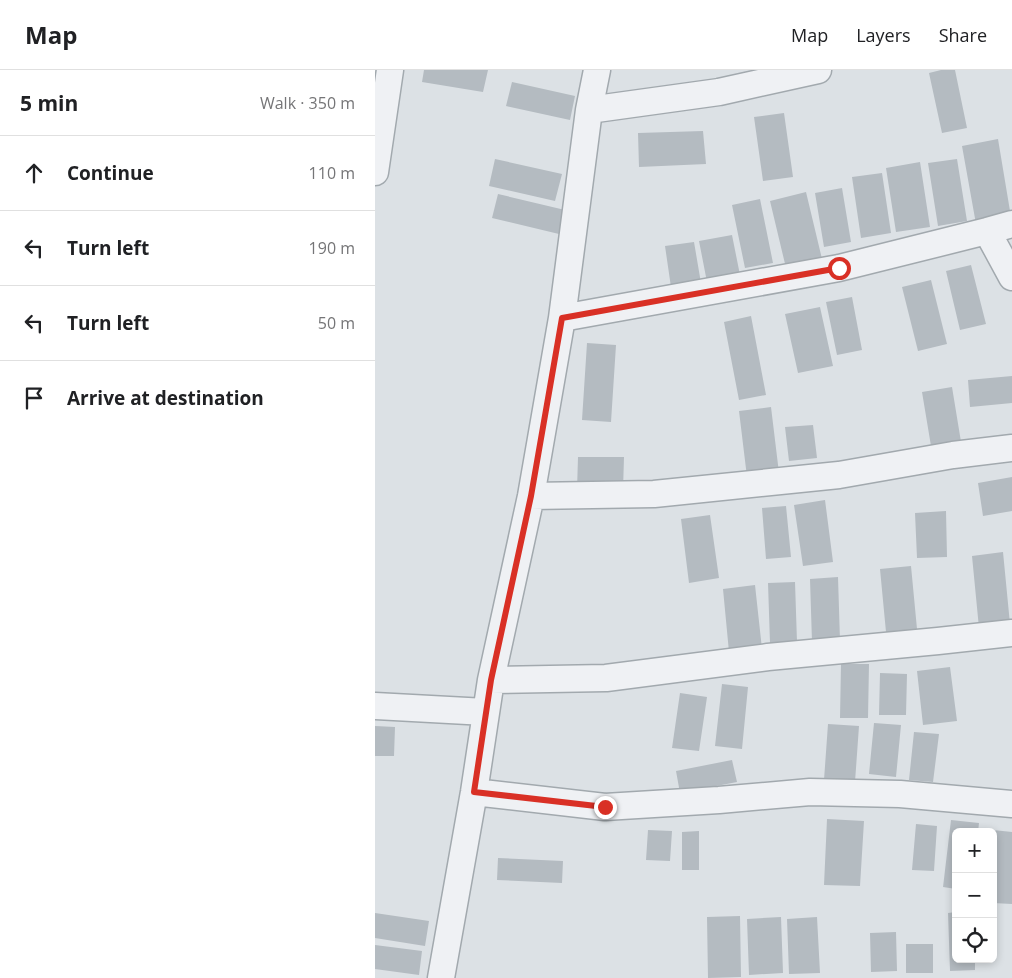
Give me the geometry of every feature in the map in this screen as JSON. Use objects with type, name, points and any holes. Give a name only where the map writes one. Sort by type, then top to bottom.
[{"type":"street","points":[[375,172],[390,70]]},
{"type":"street","points":[[589,110],[719,92],[817,70]]},
{"type":"street","points":[[441,978],[474,792],[491,680],[531,496],[562,318],[593,71]]},
{"type":"street","points":[[562,318],[839,268],[1012,224]]},
{"type":"street","points":[[987,231],[1012,276]]},
{"type":"street","points":[[531,496],[654,494],[839,476],[953,455],[1012,448]]},
{"type":"street","points":[[491,680],[606,678],[768,657],[1012,633]]},
{"type":"street","points":[[375,706],[486,712]]},
{"type":"street","points":[[474,792],[605,807],[810,792],[900,794],[1012,804]]},
{"type":"building","points":[[424,70],[488,70],[483,92],[422,82]]},
{"type":"building","points":[[941,70],[955,70],[967,128],[942,133],[929,73]]},
{"type":"building","points":[[512,82],[575,96],[570,120],[506,106]]},
{"type":"building","points":[[784,113],[793,177],[763,181],[754,117]]},
{"type":"building","points":[[703,131],[706,164],[639,167],[638,133]]},
{"type":"building","points":[[998,139],[1011,217],[976,224],[962,146]]},
{"type":"building","points":[[495,159],[562,174],[555,201],[489,186]]},
{"type":"building","points":[[957,159],[967,221],[938,226],[928,163]]},
{"type":"building","points":[[920,162],[930,227],[896,232],[886,168]]},
{"type":"building","points":[[882,173],[891,233],[861,238],[852,177]]},
{"type":"building","points":[[842,188],[851,242],[824,247],[815,193]]},
{"type":"building","points":[[806,192],[822,259],[786,268],[770,201]]},
{"type":"building","points":[[498,194],[565,210],[559,234],[492,218]]},
{"type":"building","points":[[760,199],[773,263],[745,268],[732,205]]},
{"type":"building","points":[[732,235],[740,275],[707,282],[699,241]]},
{"type":"building","points":[[694,242],[702,289],[672,294],[665,246]]},
{"type":"building","points":[[971,265],[986,324],[960,330],[946,271]]},
{"type":"building","points":[[931,280],[947,344],[918,351],[902,287]]},
{"type":"building","points":[[852,297],[862,350],[837,355],[826,302]]},
{"type":"building","points":[[820,307],[833,366],[798,373],[785,314]]},
{"type":"building","points":[[751,316],[766,395],[739,400],[724,322]]},
{"type":"building","points":[[587,343],[616,345],[611,422],[582,420]]},
{"type":"building","points":[[1012,376],[1012,403],[970,407],[968,380]]},
{"type":"building","points":[[952,387],[962,448],[932,452],[922,392]]},
{"type":"building","points":[[771,407],[779,473],[747,477],[739,411]]},
{"type":"building","points":[[813,425],[817,458],[789,461],[785,427]]},
{"type":"building","points":[[578,457],[624,457],[623,490],[577,490]]},
{"type":"building","points":[[1012,477],[1012,511],[983,516],[978,483]]},
{"type":"building","points":[[825,500],[833,562],[803,566],[794,505]]},
{"type":"building","points":[[786,506],[791,557],[766,559],[762,508]]},
{"type":"building","points":[[946,511],[947,557],[917,558],[915,513]]},
{"type":"building","points":[[710,515],[719,578],[689,583],[681,519]]},
{"type":"building","points":[[1003,552],[1010,624],[979,628],[972,556]]},
{"type":"building","points":[[911,566],[917,629],[886,632],[880,569]]},
{"type":"building","points":[[838,577],[840,641],[812,642],[810,579]]},
{"type":"building","points":[[795,582],[797,642],[770,643],[768,583]]},
{"type":"building","points":[[755,585],[762,649],[729,652],[723,589]]},
{"type":"building","points":[[841,664],[869,664],[868,718],[840,718]]},
{"type":"building","points":[[950,667],[957,721],[923,725],[917,671]]},
{"type":"building","points":[[880,673],[907,674],[906,715],[879,715]]},
{"type":"building","points":[[722,684],[748,687],[742,749],[715,746]]},
{"type":"building","points":[[680,693],[707,697],[699,751],[672,748]]},
{"type":"building","points":[[874,723],[901,725],[896,777],[869,774]]},
{"type":"building","points":[[828,724],[859,726],[855,782],[824,780]]},
{"type":"building","points":[[375,726],[395,727],[394,756],[375,756]]},
{"type":"building","points":[[914,732],[939,734],[933,782],[909,780]]},
{"type":"building","points":[[732,760],[737,782],[680,793],[676,771]]},
{"type":"building","points":[[827,819],[864,821],[860,886],[824,885]]},
{"type":"building","points":[[951,820],[979,823],[978,828],[952,828],[952,888],[943,887]]},
{"type":"building","points":[[916,824],[937,826],[934,871],[912,870]]},
{"type":"building","points":[[648,830],[672,831],[670,861],[646,860]]},
{"type":"building","points":[[997,830],[1012,832],[1012,904],[997,903]]},
{"type":"building","points":[[699,831],[699,870],[682,870],[682,832]]},
{"type":"building","points":[[498,858],[563,861],[562,883],[497,880]]},
{"type":"building","points":[[952,912],[952,963],[975,963],[975,970],[950,971],[948,913]]},
{"type":"building","points":[[375,913],[429,921],[425,946],[375,938]]},
{"type":"building","points":[[740,916],[741,977],[708,978],[707,917]]},
{"type":"building","points":[[781,917],[783,973],[749,975],[747,919]]},
{"type":"building","points":[[817,917],[820,973],[789,974],[787,919]]},
{"type":"building","points":[[896,932],[897,971],[871,972],[870,933]]},
{"type":"building","points":[[906,944],[933,944],[933,973],[906,973]]},
{"type":"building","points":[[375,945],[422,951],[419,975],[375,969]]},
{"type":"route","points":[[605,807],[474,792],[491,680],[531,496],[562,318],[839,268]]}]
